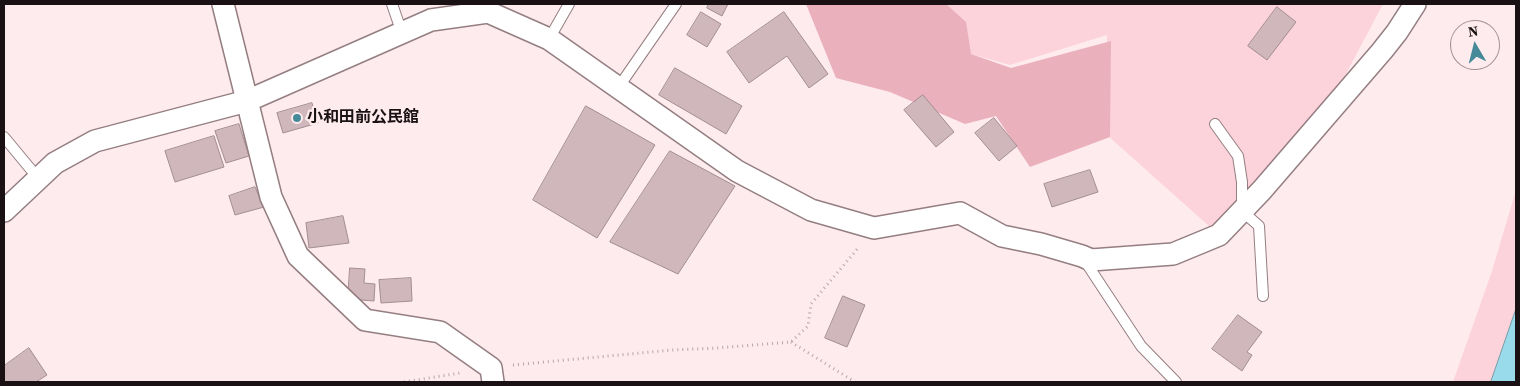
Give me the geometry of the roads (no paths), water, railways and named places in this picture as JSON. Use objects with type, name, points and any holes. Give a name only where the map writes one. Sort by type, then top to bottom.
[{"type":"street","points":[[223,4],[271,197],[298,256],[365,320],[440,332],[492,375]]},
{"type":"street","points":[[4,212],[54,163],[95,141],[247,101],[431,20],[488,12],[549,39],[737,171],[811,210],[874,228],[960,212],[1002,236],[1041,244],[1091,260],[1173,254],[1219,235],[1262,190],[1382,51],[1414,4]]},
{"type":"lane","points":[[392,4],[402,32]]},
{"type":"lane","points":[[549,39],[569,4]]},
{"type":"lane","points":[[618,88],[676,4]]},
{"type":"lane","points":[[1215,124],[1238,156],[1242,182],[1242,211],[1259,226],[1263,296]]},
{"type":"lane","points":[[4,137],[38,178]]},
{"type":"lane","points":[[1082,256],[1141,346],[1176,382]]},
{"type":"water","points":[[1516,309],[1516,382],[1491,382]]},
{"type":"place","name":"小和田前公民館","points":[[297,118]]}]
